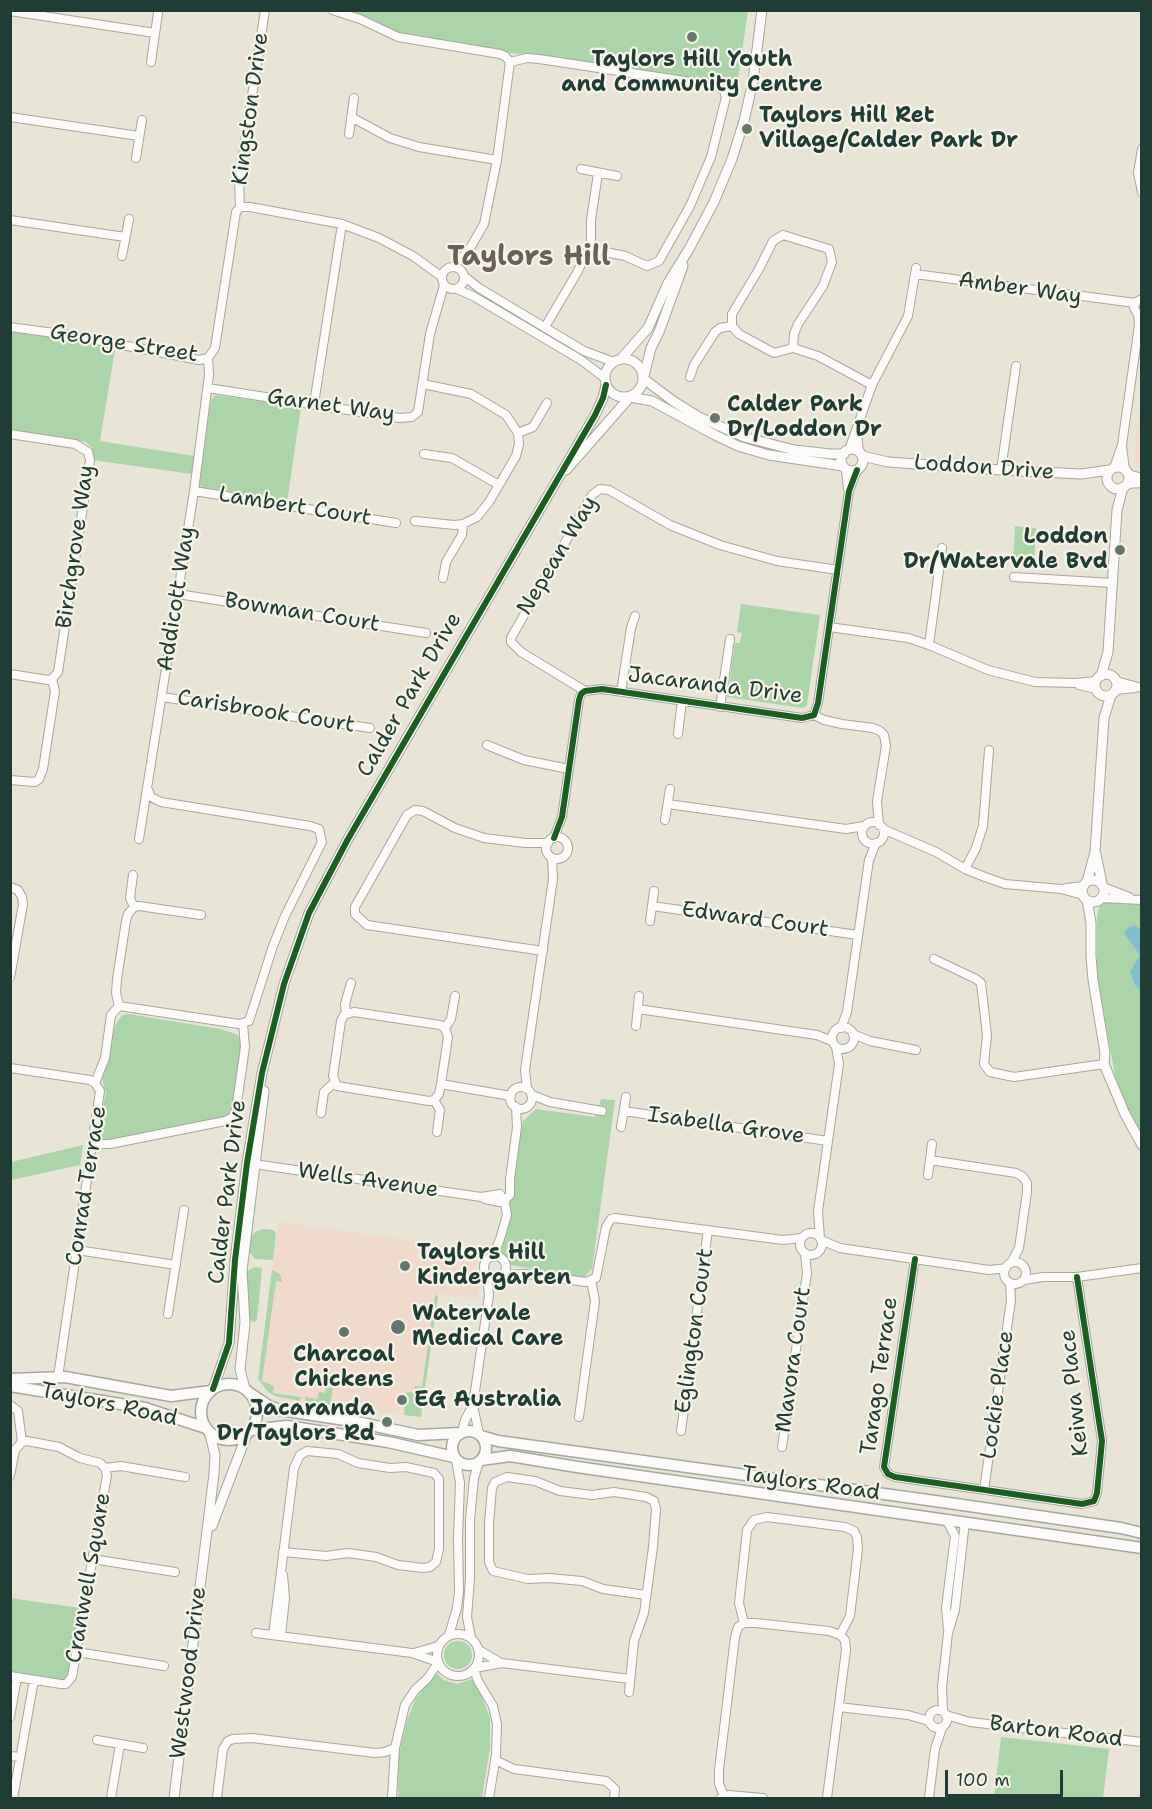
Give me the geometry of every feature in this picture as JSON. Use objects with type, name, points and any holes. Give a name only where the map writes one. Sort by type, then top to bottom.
[{"type":"main road","name":"Taylors Road","points":[[10,1379],[58,1377],[79,1379],[171,1396],[212,1390]]},
{"type":"main road","points":[[55,1394],[58,1377]]},
{"type":"main road","points":[[226,1384],[239,1386],[268,1406],[280,1410],[352,1421],[418,1435],[471,1431],[480,1435],[486,1445],[484,1456],[480,1461],[465,1465],[455,1458],[388,1442],[287,1426],[249,1432],[232,1440],[223,1440],[208,1430],[203,1422],[201,1408],[206,1396],[212,1390],[226,1384]]},
{"type":"main road","name":"Taylors Road","points":[[10,1386],[145,1408],[208,1430]]},
{"type":"main road","points":[[248,1391],[255,1399],[258,1412],[255,1425],[249,1432]]},
{"type":"main road","points":[[455,1458],[453,1441],[461,1432]]},
{"type":"main road","name":"Taylors Road","points":[[480,1435],[498,1441],[935,1501],[1142,1533]]},
{"type":"main road","name":"Taylors Road","points":[[480,1461],[510,1456],[1142,1548]]},
{"type":"main road","points":[[935,1501],[957,1511],[964,1522]]},
{"type":"street","name":"Kingston Drive","points":[[240,207],[239,181],[265,10]]},
{"type":"street","points":[[332,10],[360,19],[398,37],[500,54],[510,62],[497,160],[484,224],[469,250],[446,275]]},
{"type":"street","points":[[605,382],[606,372],[648,328],[668,283],[714,202],[741,130],[754,75],[762,10]]},
{"type":"street","points":[[10,11],[155,33]]},
{"type":"street","points":[[151,62],[158,13]]},
{"type":"street","points":[[510,62],[527,58],[538,59],[718,86],[724,91],[726,97],[722,121],[711,158],[690,206],[659,261],[647,266],[626,256],[591,249],[586,253],[545,327]]},
{"type":"street","points":[[349,134],[354,98]]},
{"type":"street","points":[[10,117],[139,136]]},
{"type":"street","points":[[351,117],[390,138],[418,147],[497,160]]},
{"type":"street","points":[[136,158],[142,120]]},
{"type":"street","points":[[1142,149],[1138,173],[1142,192]]},
{"type":"street","points":[[580,169],[617,176]]},
{"type":"street","points":[[591,249],[591,220],[598,172]]},
{"type":"street","points":[[240,207],[342,224],[379,238],[446,275],[455,289],[473,296],[580,360],[618,397],[652,401],[668,408],[692,424],[738,446],[769,455],[851,471],[855,458],[841,460],[844,468]]},
{"type":"street","name":"George Street","points":[[10,327],[76,336],[199,360],[208,358],[215,348],[236,212],[240,207]]},
{"type":"street","points":[[122,256],[129,219]]},
{"type":"street","points":[[10,220],[125,237]]},
{"type":"street","points":[[314,404],[342,224]]},
{"type":"street","points":[[793,348],[794,334],[798,324],[823,286],[832,262],[830,249],[783,235],[773,242],[732,314],[732,326],[739,334],[774,353],[793,348],[818,356],[872,385]]},
{"type":"street","points":[[630,397],[640,390],[651,348],[689,249]]},
{"type":"street","name":"Garnet Way","points":[[438,307],[464,282],[463,274],[469,250]]},
{"type":"street","name":"Amber Way","points":[[855,458],[857,431],[863,407],[908,316],[916,271],[1125,304],[1139,309]]},
{"type":"street","points":[[446,275],[463,274],[479,288],[584,351],[617,361],[633,361],[638,364],[644,377]]},
{"type":"street","name":"Garnet Way","points":[[208,388],[399,418],[412,417],[418,412],[430,334],[446,275]]},
{"type":"street","points":[[1139,309],[1122,445],[1112,583],[1108,652],[1114,686],[1104,718],[1095,852],[1085,891],[1091,923],[1091,957],[1105,1053],[1104,1064],[1125,1114],[1142,1145]]},
{"type":"street","points":[[690,377],[694,364],[715,332],[720,328],[732,326]]},
{"type":"street","name":"Addicott Way","points":[[139,839],[194,491],[208,388],[208,358]]},
{"type":"street","points":[[1001,470],[1016,366]]},
{"type":"street","name":"Loddon Drive","points":[[644,377],[673,401],[725,430],[794,450],[888,462],[1080,474],[1142,483]]},
{"type":"street","name":"Calder Park Drive","points":[[212,1390],[228,1343],[251,1164],[271,1035],[284,984],[309,913],[326,877],[595,415],[603,398],[605,382]]},
{"type":"street","points":[[415,522],[463,524],[477,517],[489,502],[516,456],[519,444],[518,433],[506,415],[471,394],[423,384]]},
{"type":"street","name":"Calder Park Drive","points":[[552,486],[630,397]]},
{"type":"street","points":[[518,433],[533,427],[547,403]]},
{"type":"street","name":"Birchgrove Way","points":[[10,434],[75,444],[88,452],[90,460],[58,672],[52,679]]},
{"type":"street","points":[[1121,481],[1107,476],[1122,445]]},
{"type":"street","points":[[424,454],[452,458],[499,485]]},
{"type":"street","name":"Jacaranda Drive","points":[[585,691],[602,689],[802,718],[814,715],[818,706],[855,458]]},
{"type":"street","name":"Loddon Drive","points":[[1080,474],[1120,467],[1121,481]]},
{"type":"street","name":"Jacaranda Drive","points":[[844,468],[849,491]]},
{"type":"street","name":"Loddon Drive","points":[[1121,481],[1142,478]]},
{"type":"street","name":"Nepean Way","points":[[585,691],[521,652],[511,642],[511,633],[592,495],[600,489],[609,490],[670,525],[720,545],[777,561],[838,570]]},
{"type":"street","name":"Lambert Court","points":[[194,491],[396,523]]},
{"type":"street","points":[[443,578],[446,562],[462,535],[463,524]]},
{"type":"street","points":[[929,645],[942,548]]},
{"type":"street","points":[[1014,577],[1112,583]]},
{"type":"street","name":"Bowman Court","points":[[178,594],[426,633]]},
{"type":"street","points":[[621,692],[630,628],[635,616]]},
{"type":"street","points":[[829,627],[908,639],[1009,677],[1035,682],[1098,685]]},
{"type":"street","points":[[720,707],[730,639]]},
{"type":"street","points":[[1104,718],[1098,685],[1108,652]]},
{"type":"street","points":[[10,674],[52,679],[55,691],[43,769],[39,778],[35,782],[10,780]]},
{"type":"street","points":[[1098,685],[1107,675],[1114,686]]},
{"type":"street","points":[[1098,685],[1105,696],[1114,686]]},
{"type":"street","points":[[1114,686],[1141,688]]},
{"type":"street","points":[[553,879],[562,858],[567,854],[568,848],[563,840],[562,817],[579,700],[585,691]]},
{"type":"street","name":"Carisbrook Court","points":[[162,697],[370,728]]},
{"type":"street","points":[[678,734],[682,701]]},
{"type":"street","points":[[810,1252],[820,1239],[818,1211],[841,1035],[847,1012],[869,860],[879,841],[881,827],[878,801],[886,746],[884,735],[880,731],[824,720],[814,715]]},
{"type":"street","points":[[487,745],[524,760],[569,769]]},
{"type":"street","points":[[965,869],[976,848],[982,826],[989,750]]},
{"type":"street","points":[[665,820],[670,789]]},
{"type":"street","points":[[119,1006],[243,1024],[251,1019],[273,946],[285,916],[322,842],[319,829],[310,826],[161,802],[151,797],[148,790]]},
{"type":"street","points":[[869,860],[862,831],[878,801]]},
{"type":"street","points":[[668,804],[846,829],[866,825],[881,827],[936,852],[965,869],[1005,884],[1085,891],[1100,900],[1137,899]]},
{"type":"street","points":[[543,951],[367,925],[355,914],[356,907],[407,815],[415,810],[423,811],[455,828],[484,838],[550,847],[562,858]]},
{"type":"street","points":[[461,1432],[473,1405],[489,1295],[484,1265],[488,1259],[493,1257],[504,1222],[502,1198],[510,1179],[517,1127],[516,1107],[511,1102],[511,1096],[518,1088],[525,1070],[553,879],[550,847],[562,817]]},
{"type":"street","points":[[846,829],[864,839],[879,841],[902,838]]},
{"type":"street","points":[[550,847],[563,840]]},
{"type":"street","points":[[1091,923],[1104,893],[1095,852]]},
{"type":"street","points":[[134,875],[130,898],[134,907]]},
{"type":"street","points":[[1085,891],[1096,880],[1102,885],[1137,899]]},
{"type":"street","points":[[10,887],[18,890],[23,904],[10,978]]},
{"type":"street","name":"Edward Court","points":[[650,921],[654,891]]},
{"type":"street","name":"Edward Court","points":[[652,906],[858,935]]},
{"type":"street","points":[[119,1006],[116,993],[117,980],[126,921],[134,907],[201,915]]},
{"type":"street","points":[[934,959],[981,983],[987,1035],[984,1064],[990,1072],[1014,1077],[1104,1064]]},
{"type":"street","points":[[346,1014],[345,1004],[351,983]]},
{"type":"street","points":[[445,1028],[451,1019],[455,996]]},
{"type":"street","points":[[636,1026],[639,996]]},
{"type":"street","points":[[95,1083],[105,1058],[111,1015],[119,1006]]},
{"type":"street","points":[[638,1009],[817,1035],[841,1035],[916,1050]]},
{"type":"street","points":[[354,1012],[440,1024],[445,1028],[448,1037],[441,1084],[439,1094],[434,1100],[337,1086],[333,1076],[341,1021],[346,1014],[354,1012]]},
{"type":"street","points":[[93,1144],[110,1144],[225,1121],[233,1117],[245,1047],[243,1024]]},
{"type":"street","points":[[841,1035],[849,1046]]},
{"type":"street","points":[[841,1035],[849,1046]]},
{"type":"street","points":[[839,1064],[849,1046],[870,1041]]},
{"type":"street","name":"Conrad Terrace","points":[[10,1068],[90,1080],[95,1083],[100,1094],[58,1377]]},
{"type":"street","points":[[517,1127],[528,1106],[529,1092],[525,1070]]},
{"type":"street","points":[[321,1113],[324,1092],[335,1082]]},
{"type":"street","points":[[441,1084],[511,1096]]},
{"type":"street","points":[[518,1088],[550,1102],[602,1111]]},
{"type":"street","name":"Isabella Grove","points":[[621,1127],[626,1097]]},
{"type":"street","points":[[434,1100],[440,1110],[437,1132]]},
{"type":"street","points":[[516,1107],[550,1102]]},
{"type":"street","name":"Isabella Grove","points":[[624,1111],[828,1141]]},
{"type":"street","points":[[928,1174],[932,1144]]},
{"type":"street","points":[[930,1160],[1016,1173],[1023,1177],[1027,1188],[1019,1248],[1023,1267],[1014,1281]]},
{"type":"street","name":"Wells Avenue","points":[[251,1164],[481,1197],[502,1198]]},
{"type":"street","points":[[168,1314],[184,1210]]},
{"type":"street","points":[[810,1252],[805,1236],[818,1211]]},
{"type":"street","points":[[493,1257],[502,1269],[586,1282],[596,1278],[606,1227],[611,1219],[628,1218],[783,1240],[810,1252],[840,1248]]},
{"type":"street","name":"Eglington Court","points":[[681,1431],[708,1230]]},
{"type":"street","points":[[783,1240],[814,1234],[840,1248],[989,1270],[1014,1281],[1043,1277],[1077,1277],[1142,1268]]},
{"type":"street","points":[[489,1295],[502,1269],[500,1239]]},
{"type":"street","points":[[1014,1281],[1009,1265],[1019,1248]]},
{"type":"street","points":[[77,1250],[176,1265]]},
{"type":"street","name":"Mavora Court","points":[[782,1447],[810,1252]]},
{"type":"street","name":"Tarago Terrace","points":[[915,1259],[884,1467],[888,1474],[895,1477],[1082,1504],[1089,1502]]},
{"type":"street","name":"Calder Park Drive","points":[[239,1261],[244,1323],[240,1369],[248,1391]]},
{"type":"street","points":[[989,1270],[1009,1265],[1023,1267],[1043,1277]]},
{"type":"street","points":[[487,1275],[492,1278],[502,1269]]},
{"type":"street","name":"Keiwa Place","points":[[1077,1277],[1102,1442],[1097,1493],[1094,1501],[1089,1502]]},
{"type":"street","points":[[579,1417],[595,1301],[591,1280]]},
{"type":"street","name":"Lockie Place","points":[[984,1490],[1014,1281]]},
{"type":"street","points":[[10,1405],[20,1415],[22,1442],[15,1449],[10,1476]]},
{"type":"street","points":[[473,1405],[480,1435]]},
{"type":"street","name":"Westwood Drive","points":[[174,1798],[215,1464],[208,1430]]},
{"type":"street","name":"Westwood Drive","points":[[205,1548],[218,1506],[249,1432]]},
{"type":"street","name":"Cranwell Square","points":[[14,1676],[61,1684],[72,1677],[107,1475],[100,1463],[80,1458],[59,1447],[22,1442]]},
{"type":"street","points":[[277,1635],[285,1598],[281,1568],[283,1552],[294,1468],[297,1457],[303,1452],[314,1451],[338,1454],[358,1464],[418,1469],[434,1473],[439,1479],[439,1549],[436,1562],[430,1567],[398,1565],[376,1557],[348,1553],[326,1556],[283,1552]]},
{"type":"street","points":[[414,1653],[438,1646],[449,1635],[457,1608],[460,1483],[455,1458]]},
{"type":"street","points":[[480,1461],[474,1478],[469,1540],[468,1617],[471,1638],[480,1656],[475,1669],[478,1681],[489,1697],[496,1714],[498,1732],[494,1776],[489,1798]]},
{"type":"street","points":[[105,1468],[121,1466],[185,1477]]},
{"type":"street","points":[[629,1692],[634,1641],[642,1620],[646,1595],[656,1509],[651,1499],[614,1492],[592,1495],[560,1491],[535,1481],[507,1478],[495,1482],[492,1488],[489,1524],[489,1562],[493,1571],[528,1580],[549,1578],[582,1581],[603,1589],[646,1595]]},
{"type":"street","points":[[744,1623],[739,1604],[747,1530],[751,1522],[767,1517],[845,1527],[850,1528],[856,1534],[858,1549],[850,1616],[840,1635]]},
{"type":"street","points":[[946,1519],[955,1536],[946,1608],[948,1633]]},
{"type":"street","points":[[934,1749],[944,1726],[942,1687],[948,1633],[955,1610],[964,1522]]},
{"type":"street","points":[[92,1559],[175,1572]]},
{"type":"street","points":[[763,1798],[735,1795],[722,1797],[719,1776],[735,1637],[738,1628],[744,1623],[829,1631],[840,1635],[844,1640],[846,1650],[826,1798]]},
{"type":"street","points":[[256,1633],[414,1653],[438,1662],[445,1672],[457,1677],[469,1674],[475,1669],[502,1663],[630,1679]]},
{"type":"street","points":[[449,1635],[461,1634],[471,1638]]},
{"type":"street","points":[[392,1798],[395,1748],[405,1705],[415,1690],[428,1679],[438,1662],[438,1646]]},
{"type":"street","points":[[479,1650],[502,1663]]},
{"type":"street","points":[[77,1652],[164,1666]]},
{"type":"street","points":[[10,1718],[14,1676]]},
{"type":"street","points":[[13,1798],[34,1680]]},
{"type":"street","points":[[929,1798],[934,1749],[931,1718],[942,1687]]},
{"type":"street","points":[[839,1707],[931,1718]]},
{"type":"street","name":"Barton Road","points":[[970,1722],[937,1729],[931,1718],[945,1713],[970,1722],[1142,1742]]},
{"type":"street","points":[[217,1798],[223,1749],[228,1741],[233,1739],[252,1738],[375,1753],[394,1763]]},
{"type":"street","points":[[97,1740],[143,1748]]},
{"type":"street","points":[[111,1798],[120,1744]]},
{"type":"street","points":[[375,1753],[395,1748]]},
{"type":"street","points":[[10,1756],[20,1757]]},
{"type":"street","points":[[495,1760],[514,1769]]},
{"type":"street","points":[[494,1776],[514,1769],[606,1781],[615,1789],[614,1798]]},
{"type":"shaded area","points":[[1141,400],[1141,465],[1134,457]]},
{"type":"shaded area","points":[[278,1222],[482,1251],[475,1267],[479,1287],[477,1298],[436,1294],[421,1417],[279,1399],[260,1377]]},
{"type":"green space","points":[[354,11],[748,11],[737,86],[415,39],[398,34],[361,17]]},
{"type":"green space","points":[[10,332],[74,340],[115,350],[100,441],[194,456],[192,474],[92,460],[92,448],[86,442],[11,431]]},
{"type":"green space","points":[[216,395],[301,407],[287,502],[204,490],[199,484],[211,400]]},
{"type":"green space","points":[[1015,526],[1036,528],[1034,565],[1013,564]]},
{"type":"green space","points":[[741,604],[820,615],[807,705],[803,708],[727,697],[735,643],[740,643],[742,633],[737,632]]},
{"type":"green space","points":[[1106,900],[1141,905],[1141,1136],[1128,1111],[1115,1075],[1097,976],[1097,916],[1100,904]]},
{"type":"green space","points":[[128,1014],[220,1029],[236,1034],[240,1039],[241,1048],[232,1110],[227,1117],[108,1143],[103,1141],[99,1127],[106,1092],[102,1080],[115,1026],[122,1015]]},
{"type":"green space","points":[[601,1099],[615,1100],[592,1269],[583,1278],[511,1265],[501,1253],[523,1121],[536,1109],[595,1117]]},
{"type":"green space","points":[[83,1145],[80,1165],[11,1180],[11,1162]]},
{"type":"green space","points":[[263,1229],[273,1230],[276,1233],[273,1260],[255,1259],[248,1250],[252,1236]]},
{"type":"green space","points":[[254,1267],[262,1268],[255,1322],[249,1321],[246,1272]]},
{"type":"green space","points":[[272,1270],[280,1274],[282,1282],[276,1281],[262,1381],[274,1386],[273,1393],[301,1397],[300,1401],[275,1396],[268,1392],[258,1379]]},
{"type":"green space","points":[[435,1295],[438,1296],[421,1417],[404,1415],[407,1392],[414,1393],[415,1386],[422,1387]]},
{"type":"green space","points":[[326,1387],[333,1388],[330,1405],[305,1402],[305,1397],[317,1399],[319,1392],[325,1393]]},
{"type":"green space","points":[[10,1598],[80,1608],[70,1674],[65,1681],[58,1683],[11,1675]]},
{"type":"green space","points":[[458,1641],[468,1645],[472,1655],[468,1665],[458,1669],[448,1665],[444,1655],[448,1645]]},
{"type":"green space","points":[[436,1673],[444,1680],[457,1684],[472,1679],[490,1718],[490,1748],[482,1798],[398,1798],[399,1755],[406,1723],[416,1698]]},
{"type":"green space","points":[[1001,1737],[1109,1749],[1103,1798],[994,1798]]},
{"type":"water","points":[[1135,925],[1141,930],[1141,990],[1136,987],[1130,972],[1140,955],[1124,933]]},
{"type":"cycle path","points":[[213,1389],[229,1343],[235,1260],[247,1163],[262,1073],[284,984],[309,913],[348,839],[595,415],[606,385]]},
{"type":"cycle path","points":[[554,838],[562,817],[579,700],[585,691],[602,689],[802,718],[814,715],[818,703],[849,491],[857,470]]},
{"type":"cycle path","points":[[915,1259],[884,1467],[888,1474],[895,1477],[1082,1504],[1094,1501],[1097,1493],[1102,1441],[1077,1277]]},
{"type":"place","name":"Taylors Hill Youth and Community Centre","points":[[692,37]]},
{"type":"place","name":"Taylors Hill Ret Village/Calder Park Dr","points":[[747,129]]},
{"type":"place","name":"Calder Park Dr/Loddon Dr","points":[[715,418]]},
{"type":"place","name":"Loddon Dr/Watervale Bvd","points":[[1120,550]]},
{"type":"place","name":"Taylors Hill Kindergarten","points":[[405,1266]]},
{"type":"place","name":"Watervale Medical Care","points":[[398,1327]]},
{"type":"place","name":"Charcoal Chickens","points":[[344,1332]]},
{"type":"place","name":"EG Australia","points":[[402,1400]]},
{"type":"place","name":"Jacaranda Dr/Taylors Rd","points":[[387,1422]]},
{"type":"district","name":"Taylors Hill","points":[[529,258]]}]
